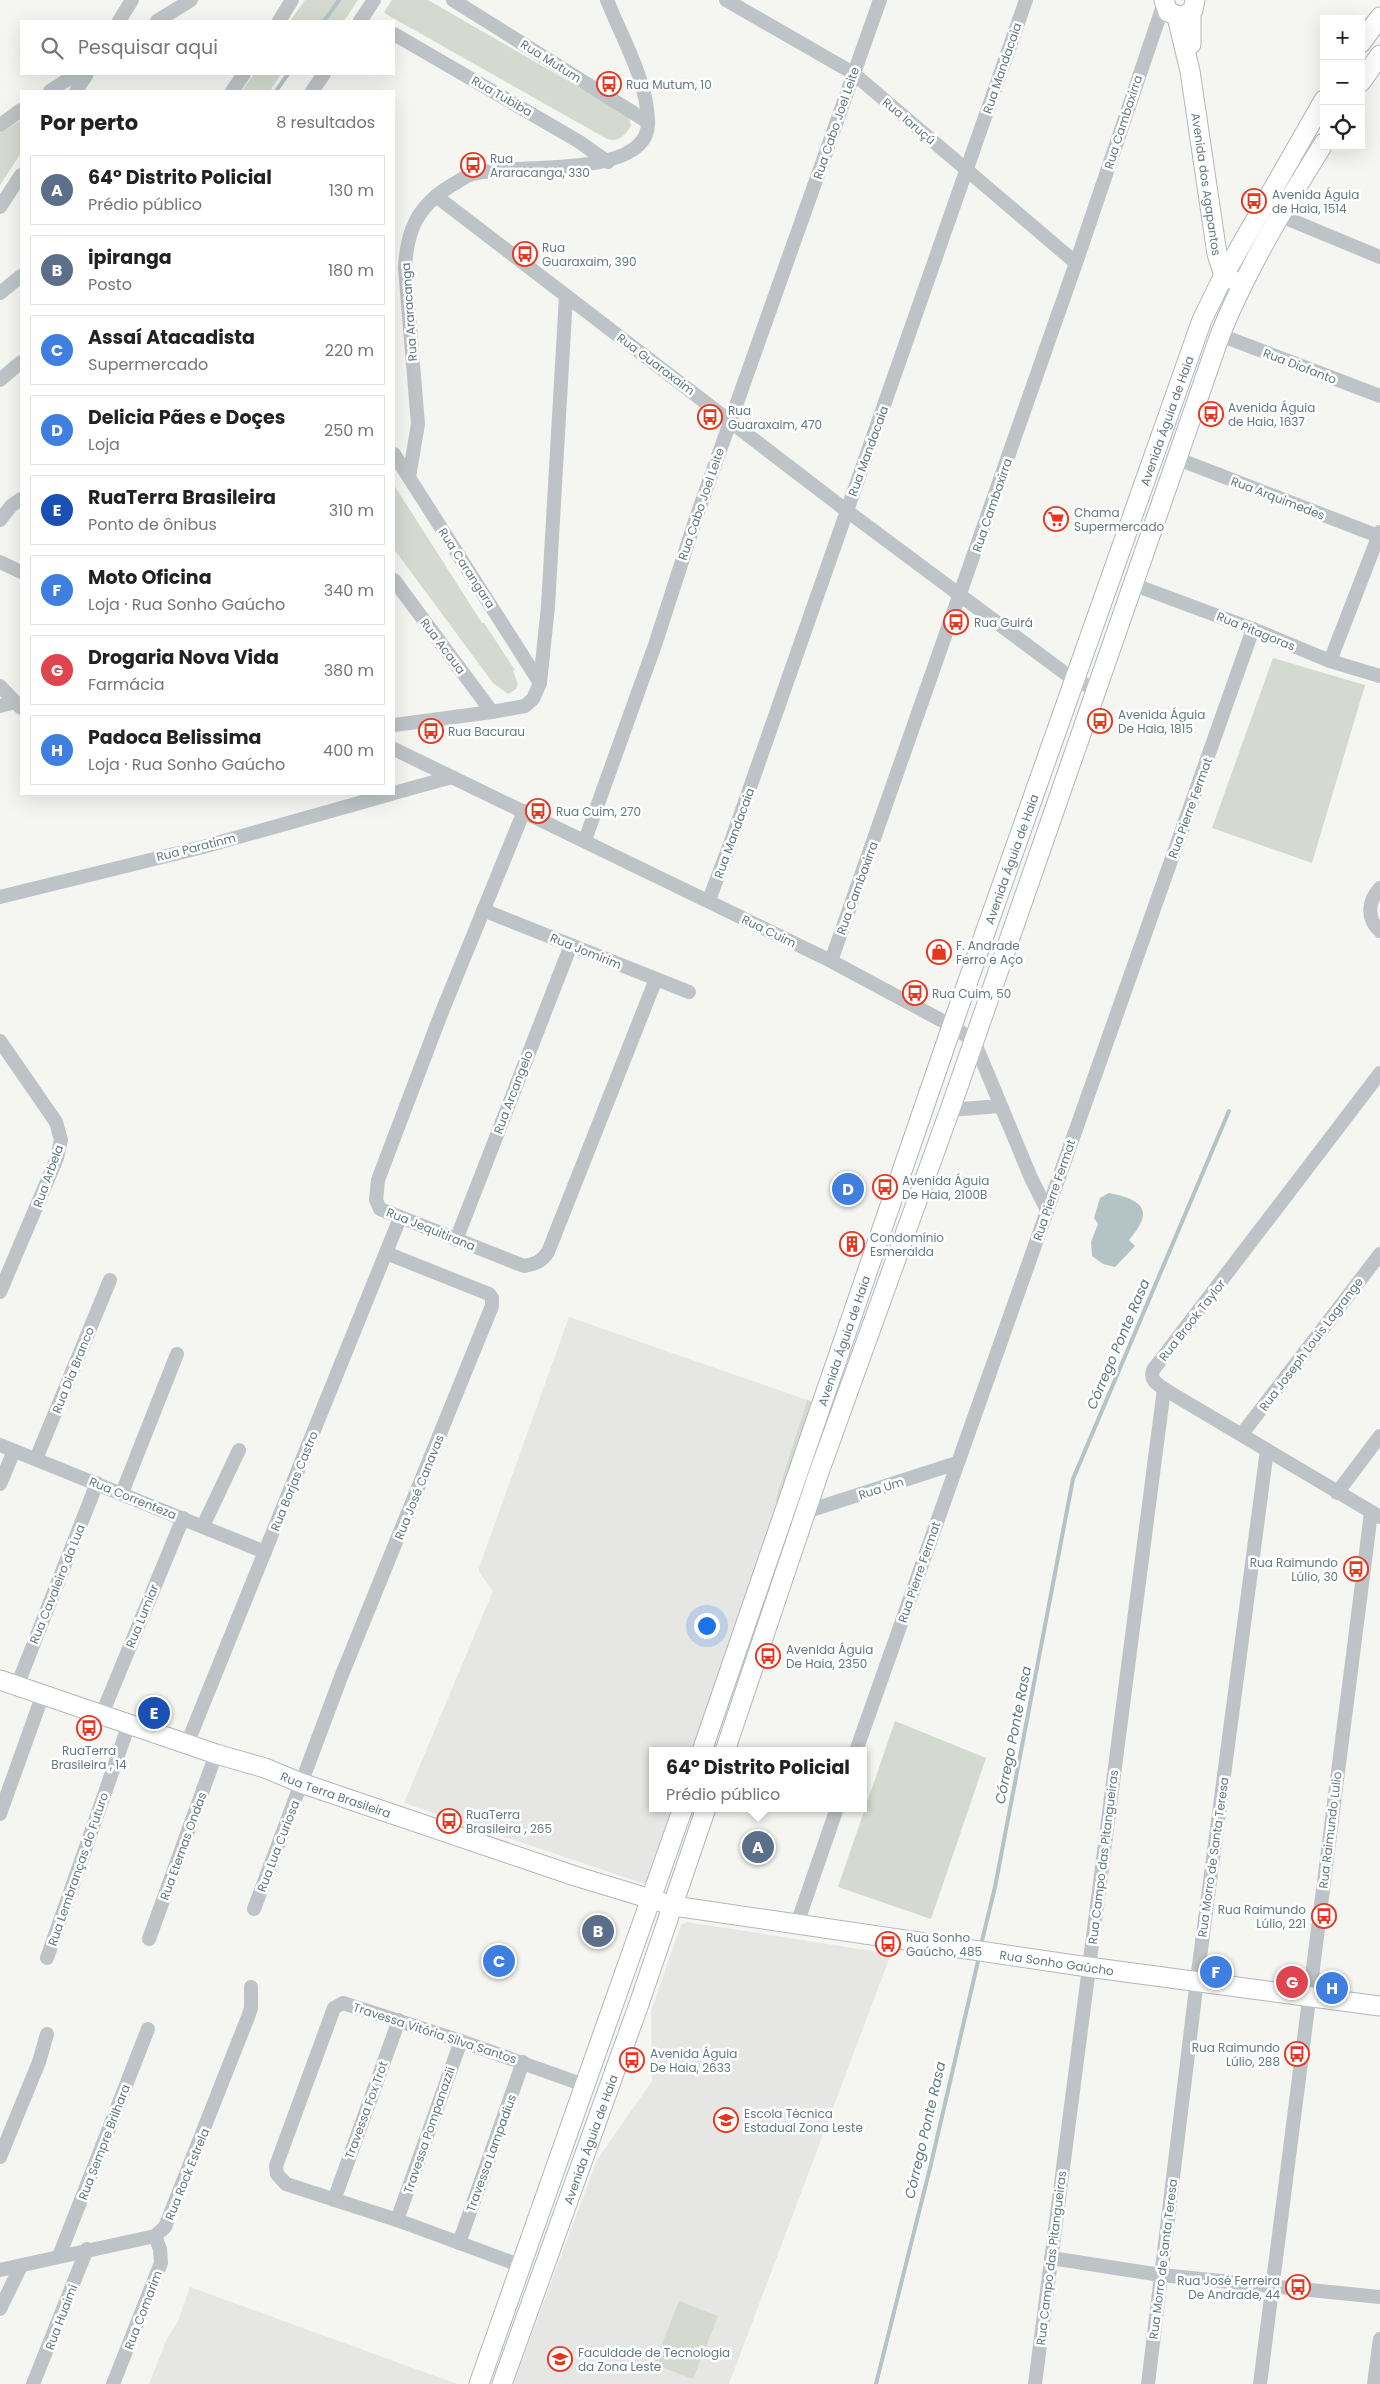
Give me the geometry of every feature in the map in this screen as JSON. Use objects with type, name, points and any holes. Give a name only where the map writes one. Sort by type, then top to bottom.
[{"type":"main road","name":"Avenida dos Agapantos","points":[[1182,7],[1217,254],[1224,275]]},
{"type":"main road","points":[[1365,38],[1380,17]]},
{"type":"main road","points":[[1365,76],[1380,55]]},
{"type":"main road","name":"Avenida Águia de Haia","points":[[703,1747],[952,1026],[1202,320],[1224,275],[1321,105]]},
{"type":"main road","name":"Avenida Águia de Haia","points":[[726,1747],[805,1512],[950,1110],[1220,335],[1243,285],[1280,216],[1320,150]]},
{"type":"main road","points":[[1224,275],[1243,285]]},
{"type":"main road","points":[[805,1448],[805,1460],[808,1466],[815,1469],[821,1467]]},
{"type":"main road","name":"Rua Terra Brasileira","points":[[9,1683],[216,1754],[265,1768],[301,1783],[651,1900],[674,1906]]},
{"type":"main road","name":"Avenida Águia de Haia","points":[[479,2384],[682,1812]]},
{"type":"main road","name":"Avenida Águia de Haia","points":[[502,2384],[674,1906],[705,1812]]},
{"type":"main road","name":"Rua Sonho Gaúcho","points":[[674,1906],[1088,1967],[1197,1980],[1380,2006]]},
{"type":"street","points":[[120,20],[132,0]]},
{"type":"street","points":[[159,20],[191,0]]},
{"type":"street","points":[[280,20],[292,0]]},
{"type":"street","points":[[365,20],[374,0]]},
{"type":"street","name":"Rua Mutum","points":[[453,0],[648,122]]},
{"type":"street","points":[[607,0],[636,70],[648,122]]},
{"type":"street","name":"Rua Iaruçú","points":[[726,0],[853,73],[1076,263]]},
{"type":"street","name":"Rua Cabo Joel Leite","points":[[585,840],[655,645],[696,518],[880,0]]},
{"type":"street","name":"Rua Mandacaia","points":[[709,900],[1026,0]]},
{"type":"street","name":"Rua Cambaxirra","points":[[831,961],[1076,263],[1148,48],[1182,7]]},
{"type":"street","name":"Rua Tubiba","points":[[395,35],[578,141],[608,162]]},
{"type":"street","points":[[52,90],[74,75]]},
{"type":"street","points":[[77,90],[86,75]]},
{"type":"street","points":[[233,90],[243,75]]},
{"type":"street","points":[[313,90],[323,75]]},
{"type":"street","points":[[0,125],[20,111]]},
{"type":"street","name":"Rua Araracanga","points":[[408,477],[418,424],[405,268],[406,243],[412,226],[436,196],[469,175],[500,169],[608,162],[632,151],[641,142],[647,132],[648,122]]},
{"type":"street","points":[[0,207],[20,177]]},
{"type":"street","name":"Rua Guaraxaim","points":[[436,196],[731,420],[847,511],[1074,680],[1096,688]]},
{"type":"street","points":[[1280,216],[1380,256]]},
{"type":"street","points":[[0,293],[20,277]]},
{"type":"street","points":[[395,725],[525,706],[533,699],[540,684],[548,606],[566,296]]},
{"type":"street","name":"Rua Diofanto","points":[[1220,335],[1380,396]]},
{"type":"street","points":[[0,380],[20,363]]},
{"type":"street","name":"Rua Carangara","points":[[395,456],[540,684]]},
{"type":"street","name":"Rua Arquimedes","points":[[1178,459],[1379,534]]},
{"type":"street","points":[[0,520],[11,506],[20,500]]},
{"type":"street","points":[[1330,661],[1379,534]]},
{"type":"street","points":[[0,562],[20,572]]},
{"type":"street","name":"Rua Acaua","points":[[395,581],[492,712]]},
{"type":"street","name":"Rua Pitagoras","points":[[1132,584],[1253,629],[1330,661],[1380,676]]},
{"type":"street","name":"Rua Pierre Fermat","points":[[857,1747],[1253,629]]},
{"type":"street","points":[[0,686],[18,705]]},
{"type":"street","points":[[0,706],[18,705]]},
{"type":"street","name":"Rua Cuim","points":[[395,749],[709,900],[831,961],[952,1026],[974,1041]]},
{"type":"street","name":"Rua Paratinm","points":[[395,792],[452,777]]},
{"type":"street","name":"Rua Paratinm","points":[[0,897],[203,847],[386,795]]},
{"type":"street","name":"Rua Jequitirana","points":[[524,811],[441,1014],[378,1180],[377,1204],[380,1209],[524,1266],[535,1264],[543,1258],[548,1252],[656,979]]},
{"type":"street","points":[[1380,888],[1370,904],[1370,917],[1380,931]]},
{"type":"street","name":"Rua Jomirim","points":[[483,910],[689,992]]},
{"type":"street","name":"Rua Arcangelo","points":[[456,1240],[571,945]]},
{"type":"street","name":"Rua Arbela","points":[[0,1041],[56,1122],[61,1140],[57,1158],[1,1286]]},
{"type":"street","points":[[974,1041],[1031,1178],[1047,1210]]},
{"type":"street","name":"Rua Brook Taylor","points":[[1164,1389],[1153,1380],[1153,1370],[1380,1074]]},
{"type":"street","points":[[950,1110],[1000,1106]]},
{"type":"street","name":"Rua Borjas Castro","points":[[188,1744],[400,1218]]},
{"type":"street","name":"Rua José Canavas","points":[[301,1783],[341,1677],[468,1369],[493,1302],[489,1294],[386,1253]]},
{"type":"street","name":"Rua Joseph Louis Lagrange","points":[[1242,1434],[1380,1254]]},
{"type":"street","name":"Rua Dia Branco","points":[[36,1459],[110,1280]]},
{"type":"street","points":[[122,1493],[177,1354]]},
{"type":"street","points":[[1164,1389],[1375,1515]]},
{"type":"street","name":"Rua Campo das Pitangueiras","points":[[1035,2384],[1164,1389]]},
{"type":"street","points":[[1337,1493],[1380,1436]]},
{"type":"street","name":"Rua Correnteza","points":[[0,1445],[265,1552]]},
{"type":"street","points":[[204,1526],[239,1450]]},
{"type":"street","name":"Rua Morro de Santa Teresa","points":[[1148,2384],[1197,1980],[1268,1450]]},
{"type":"street","points":[[0,1484],[14,1451]]},
{"type":"street","name":"Rua Um","points":[[805,1512],[957,1464]]},
{"type":"street","name":"Rua Cavaleiro da Lua","points":[[9,1683],[97,1483]]},
{"type":"street","name":"Rua Raimundo Lulio","points":[[1260,2384],[1309,1997],[1375,1515]]},
{"type":"street","name":"Rua Lumiar","points":[[102,1714],[182,1518]]},
{"type":"street","points":[[0,1814],[43,1694]]},
{"type":"street","name":"Rua Lembranças do Futuro","points":[[47,1958],[129,1724]]},
{"type":"street","name":"Rua Eternas Ondas","points":[[149,1939],[216,1754]]},
{"type":"street","name":"Rua Lua Curiosa","points":[[254,1909],[301,1783]]},
{"type":"street","points":[[797,1924],[836,1812]]},
{"type":"street","name":"Rua Rock Estrela","points":[[155,2236],[169,2221],[227,2072],[251,2008],[251,1987]]},
{"type":"street","name":"Travessa Vitória Silva Santos","points":[[522,2266],[397,2220],[286,2184],[277,2174],[276,2166],[334,2008],[343,2002],[523,2062],[584,2085]]},
{"type":"street","name":"Travessa Fox Trot","points":[[334,2200],[399,2020]]},
{"type":"street","name":"Rua Sempre Brilhara","points":[[59,2256],[148,2029]]},
{"type":"street","points":[[0,2157],[39,2062],[47,2034]]},
{"type":"street","name":"Travessa Pompanazzii","points":[[397,2220],[461,2041]]},
{"type":"street","name":"Travessa Lampadius","points":[[459,2243],[523,2062]]},
{"type":"street","points":[[0,2270],[155,2236]]},
{"type":"street","name":"Rua Comarim","points":[[114,2384],[161,2263],[160,2249],[155,2236]]},
{"type":"street","name":"Rua Huaimi","points":[[33,2384],[87,2250]]},
{"type":"street","points":[[1052,2258],[1162,2275],[1380,2298]]},
{"type":"street","points":[[0,2309],[21,2266]]},
{"type":"street","points":[[1374,2384],[1380,2339]]},
{"type":"shaded area","points":[[305,0],[358,0],[345,20],[291,20]]},
{"type":"shaded area","points":[[392,0],[428,0],[629,116],[631,126],[618,139],[607,139],[386,14],[384,12]]},
{"type":"shaded area","points":[[253,75],[280,75],[271,90],[243,90]]},
{"type":"shaded area","points":[[20,121],[20,155],[0,185],[0,133]]},
{"type":"shaded area","points":[[395,487],[482,623],[484,623],[515,670],[513,671],[518,684],[516,689],[508,694],[493,683],[395,550]]},
{"type":"shaded area","points":[[1273,658],[1365,685],[1312,863],[1212,828]]},
{"type":"shaded area","points":[[1109,1193],[1137,1203],[1142,1208],[1143,1214],[1142,1221],[1129,1240],[1135,1246],[1115,1267],[1103,1264],[1092,1256],[1091,1242],[1098,1224],[1094,1218],[1100,1198]]},
{"type":"shaded area","points":[[569,1317],[807,1400],[775,1500],[779,1502],[694,1747],[649,1747],[649,1812],[672,1812],[645,1884],[404,1803],[493,1591],[479,1572]]},
{"type":"shaded area","points":[[807,1400],[814,1402],[779,1502],[775,1501]]},
{"type":"shaded area","points":[[895,1721],[986,1758],[931,1919],[838,1887],[864,1812],[867,1812],[867,1803]]},
{"type":"shaded area","name":"Escola Técnica Estadual Zona Leste","points":[[687,1922],[891,1954],[729,2384],[513,2384],[597,2160],[652,2081],[651,2011],[681,1925]]},
{"type":"shaded area","points":[[190,2287],[457,2384],[149,2384],[166,2341],[178,2321]]},
{"type":"shaded area","points":[[679,2301],[718,2316],[693,2379],[654,2364]]},
{"type":"waterway","points":[[325,20],[339,0]]},
{"type":"waterway","points":[[277,90],[287,75]]},
{"type":"waterway","name":"Córrego Ponte Rasa","points":[[981,1945],[995,1887],[1073,1479],[1229,1111]]},
{"type":"waterway","name":"Córrego Ponte Rasa","points":[[876,2384],[930,2168],[979,1957]]},
{"type":"place","name":"Rua Mutum, 10","points":[[609,84]]},
{"type":"place","name":"Rua Araracanga, 330","points":[[473,165]]},
{"type":"place","name":"Avenida Águia de Haia, 1514","points":[[1254,201]]},
{"type":"place","name":"Rua Guaraxaim, 390","points":[[525,254]]},
{"type":"place","name":"Avenida Águia de Haia, 1637","points":[[1211,414]]},
{"type":"place","name":"Rua Guaraxaim, 470","points":[[710,417]]},
{"type":"place","name":"Chama Supermercado","points":[[1056,519]]},
{"type":"place","name":"Rua Guirá","points":[[956,622]]},
{"type":"place","name":"Avenida Águia De Haia, 1815","points":[[1100,721]]},
{"type":"place","name":"Rua Bacurau","points":[[431,731]]},
{"type":"place","name":"Rua Cuim, 270","points":[[538,811]]},
{"type":"place","name":"F. Andrade Ferro e Aço","points":[[939,952]]},
{"type":"place","name":"Rua Cuim, 50","points":[[915,993]]},
{"type":"place","name":"Avenida Águia De Haia, 2100B","points":[[885,1187]]},
{"type":"place","name":"Delicia Pães e Doçes","points":[[848,1189]]},
{"type":"place","name":"Condomínio Esmeralda","points":[[852,1244]]},
{"type":"place","name":"Rua Raimundo Lúlio, 30","points":[[1356,1569]]},
{"type":"place","name":"Avenida Águia De Haia, 2350","points":[[768,1656]]},
{"type":"place","name":"RuaTerra Brasileira","points":[[154,1713]]},
{"type":"place","name":"RuaTerra Brasileira , 14","points":[[89,1728]]},
{"type":"place","name":"RuaTerra Brasileira , 265","points":[[449,1821]]},
{"type":"place","name":"64º Distrito Policial","points":[[758,1847]]},
{"type":"place","name":"Rua Raimundo Lúlio, 221","points":[[1324,1916]]},
{"type":"place","name":"ipiranga","points":[[598,1931]]},
{"type":"place","name":"Rua Sonho Gaúcho, 485","points":[[888,1944]]},
{"type":"place","name":"Assaí Atacadista","points":[[499,1961]]},
{"type":"place","name":"Moto Oficina","points":[[1216,1972]]},
{"type":"place","name":"Drogaria Nova Vida","points":[[1292,1982]]},
{"type":"place","name":"Padoca Belissima","points":[[1332,1988]]},
{"type":"place","name":"Rua Raimundo Lúlio, 288","points":[[1297,2054]]},
{"type":"place","name":"Avenida Águia De Haia, 2633","points":[[632,2060]]},
{"type":"place","name":"Escola Técnica Estadual Zona Leste","points":[[726,2120]]},
{"type":"place","name":"Rua José Ferreira De Andrade, 44","points":[[1298,2287]]},
{"type":"place","name":"Faculdade de Tecnologia da Zona Leste","points":[[560,2359]]}]
